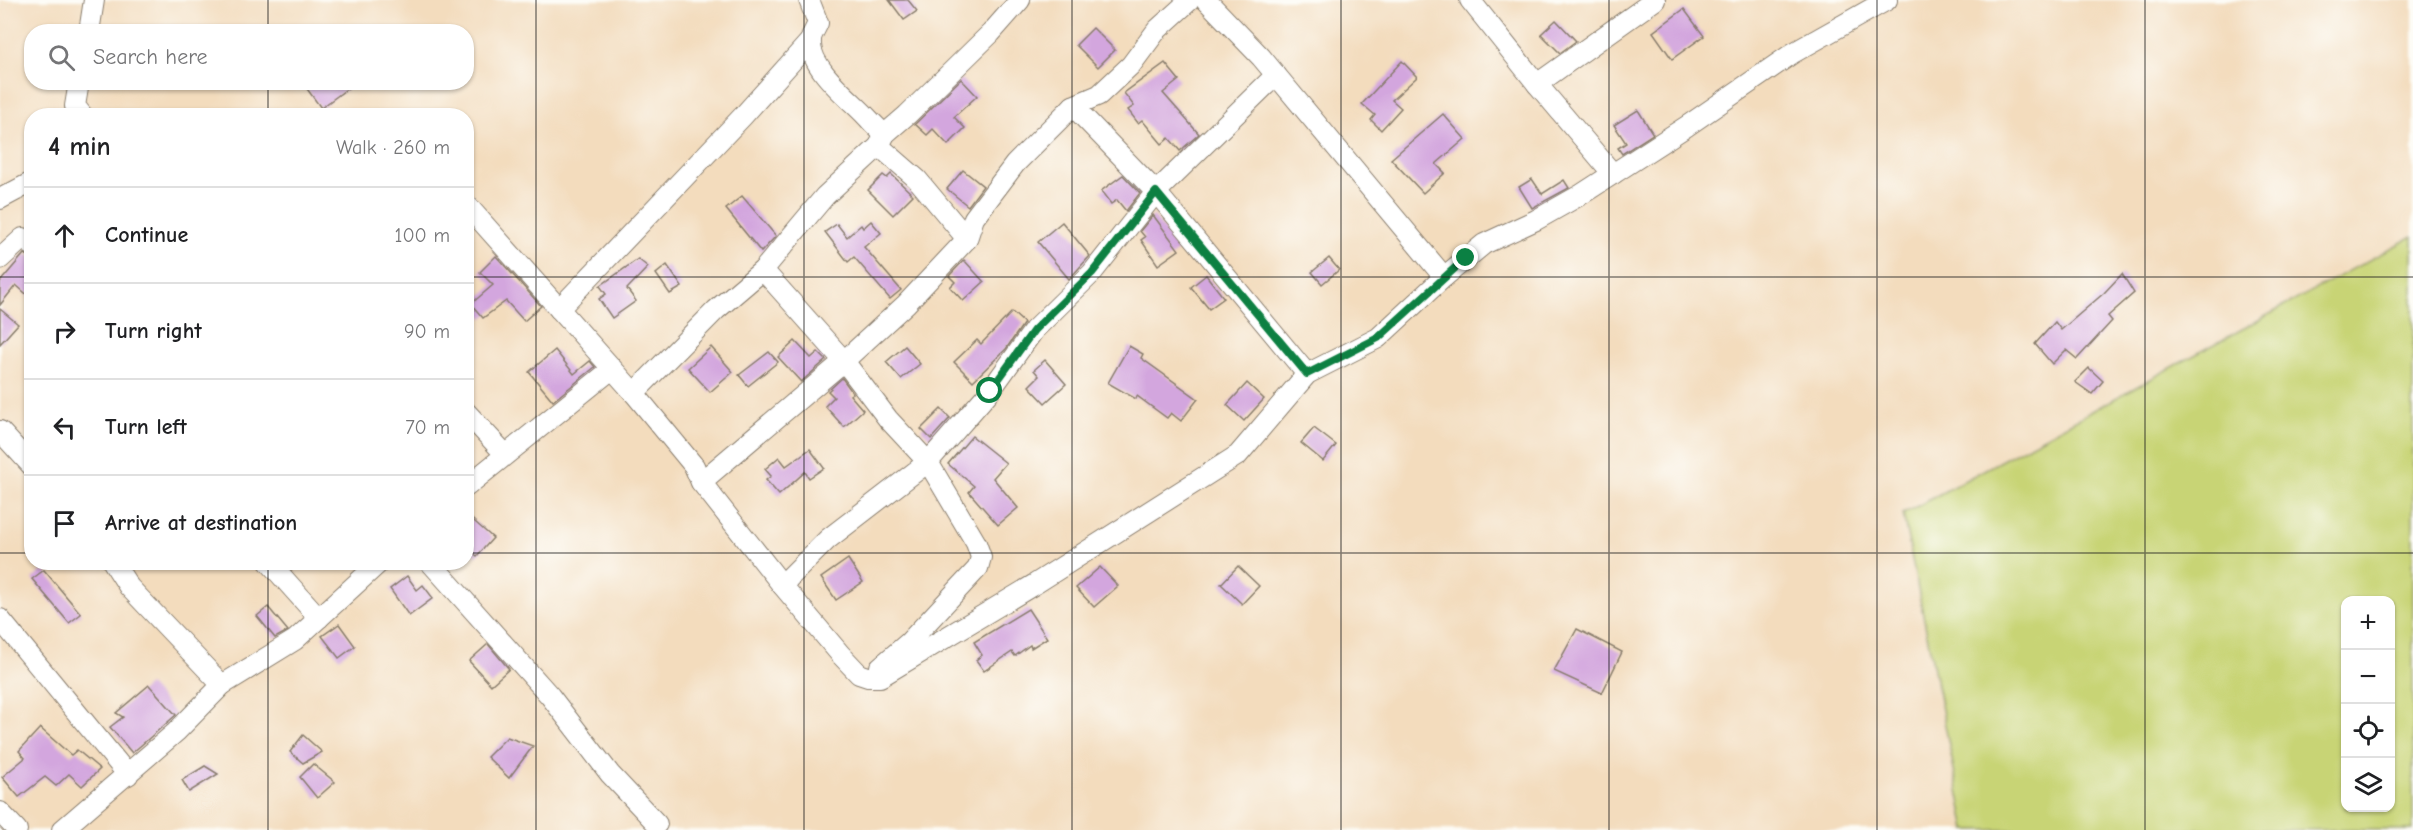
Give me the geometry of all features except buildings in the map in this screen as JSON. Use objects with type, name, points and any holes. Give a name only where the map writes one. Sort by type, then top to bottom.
[{"type":"street","points":[[90,24],[94,0]]},
{"type":"street","points":[[559,309],[743,116],[811,40],[818,22],[809,0]]},
{"type":"street","points":[[634,393],[716,310],[763,270],[825,196],[991,33],[1000,9],[1020,0]]},
{"type":"street","points":[[701,482],[844,361],[906,304],[967,239],[974,218],[1015,164],[1073,106],[1099,95],[1131,65],[1157,30],[1190,0]]},
{"type":"street","points":[[1206,0],[1276,75],[1444,277]]},
{"type":"street","points":[[1470,0],[1613,174]]},
{"type":"street","points":[[1537,84],[1655,0]]},
{"type":"street","points":[[474,213],[634,393],[694,466],[701,482],[782,585],[859,674],[868,677],[880,676],[1035,584],[1238,455],[1307,374],[1378,338],[1484,243],[1536,220],[1613,174],[1793,53],[1887,0]]},
{"type":"street","points":[[811,40],[813,53],[820,69],[851,103],[866,115],[882,140],[967,239]]},
{"type":"street","points":[[782,585],[828,539],[928,462],[990,391],[1034,330],[1092,273],[1156,192],[1276,75]]},
{"type":"street","points":[[77,108],[75,106],[78,90]]},
{"type":"street","points":[[1073,106],[1156,192],[1307,374]]},
{"type":"street","points":[[0,199],[24,186]]},
{"type":"street","points":[[0,259],[24,239]]},
{"type":"street","points":[[763,270],[844,361],[888,419],[928,462],[976,543],[981,557],[978,568],[909,642],[868,677]]},
{"type":"street","points":[[474,480],[612,369]]},
{"type":"street","points":[[474,421],[505,454]]},
{"type":"street","points":[[0,431],[24,457]]},
{"type":"street","points":[[117,570],[129,587],[222,685]]},
{"type":"street","points":[[276,570],[319,618]]},
{"type":"street","points":[[62,830],[176,732],[222,685],[296,640],[371,570]]},
{"type":"street","points":[[437,570],[550,696],[610,774],[657,824]]},
{"type":"street","points":[[0,619],[128,775]]},
{"type":"street","points":[[0,812],[17,830]]},
{"type":"green space","points":[[2413,236],[2413,830],[1966,830],[1903,514]]},
{"type":"route","points":[[990,391],[1034,330],[1092,273],[1156,192],[1307,374],[1378,338],[1466,258]]}]
